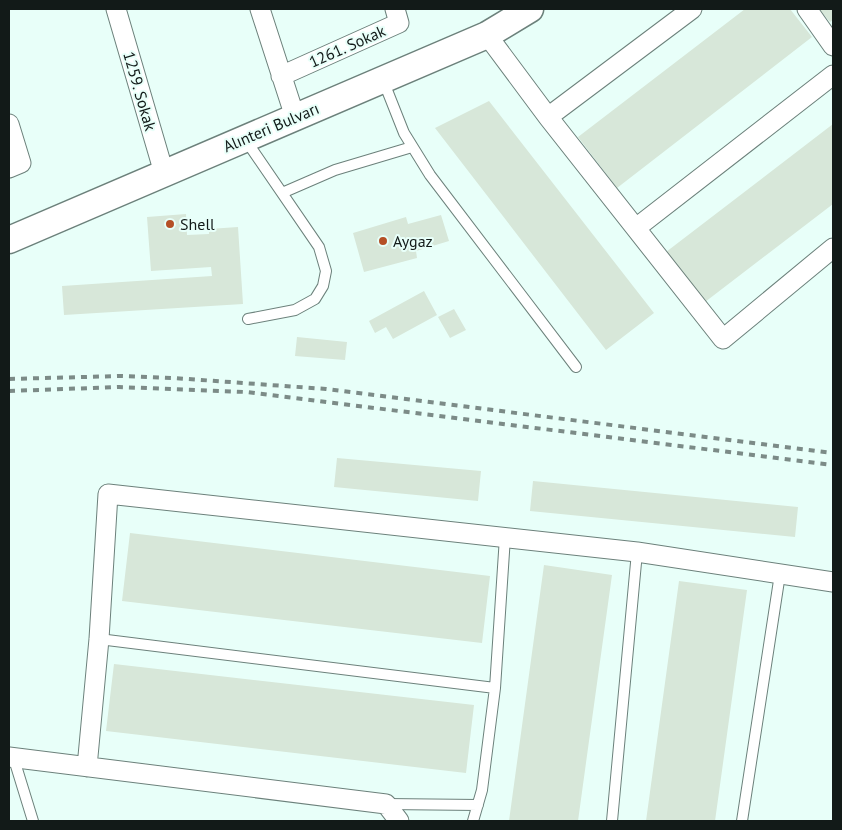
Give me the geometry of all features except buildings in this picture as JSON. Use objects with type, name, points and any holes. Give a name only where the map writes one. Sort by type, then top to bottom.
[{"type":"main road","name":"Alınteri Bulvarı","points":[[9,240],[487,35],[530,9]]},
{"type":"street","name":"1259. Sokak","points":[[116,9],[164,173]]},
{"type":"street","points":[[260,9],[295,117]]},
{"type":"street","name":"1261. Sokak","points":[[281,76],[399,23],[395,9]]},
{"type":"street","points":[[548,117],[692,9]]},
{"type":"street","points":[[806,9],[833,46]]},
{"type":"street","points":[[487,35],[548,117],[723,339],[833,248]]},
{"type":"street","points":[[636,228],[833,75]]},
{"type":"street","points":[[9,124],[20,163],[9,168]]},
{"type":"street","points":[[87,767],[99,639],[108,494],[637,552],[833,582]]},
{"type":"street","points":[[11,756],[386,804],[400,821]]},
{"type":"lane","points":[[382,80],[404,133],[430,176],[576,367]]},
{"type":"lane","points":[[245,138],[323,254],[326,271],[325,279],[315,299],[295,310],[248,319]]},
{"type":"lane","points":[[282,193],[335,170],[412,147]]},
{"type":"lane","points":[[473,821],[478,805],[495,688],[505,537]]},
{"type":"lane","points":[[612,821],[637,552]]},
{"type":"lane","points":[[742,821],[780,574]]},
{"type":"lane","points":[[99,639],[495,688]]},
{"type":"lane","points":[[11,756],[33,821]]},
{"type":"lane","points":[[386,804],[478,805]]},
{"type":"railway","points":[[9,379],[120,376],[326,389],[833,453]]},
{"type":"railway","points":[[9,391],[119,387],[246,392],[833,465]]},
{"type":"place","name":"Shell","points":[[170,224]]},
{"type":"place","name":"Aygaz","points":[[383,241]]}]
